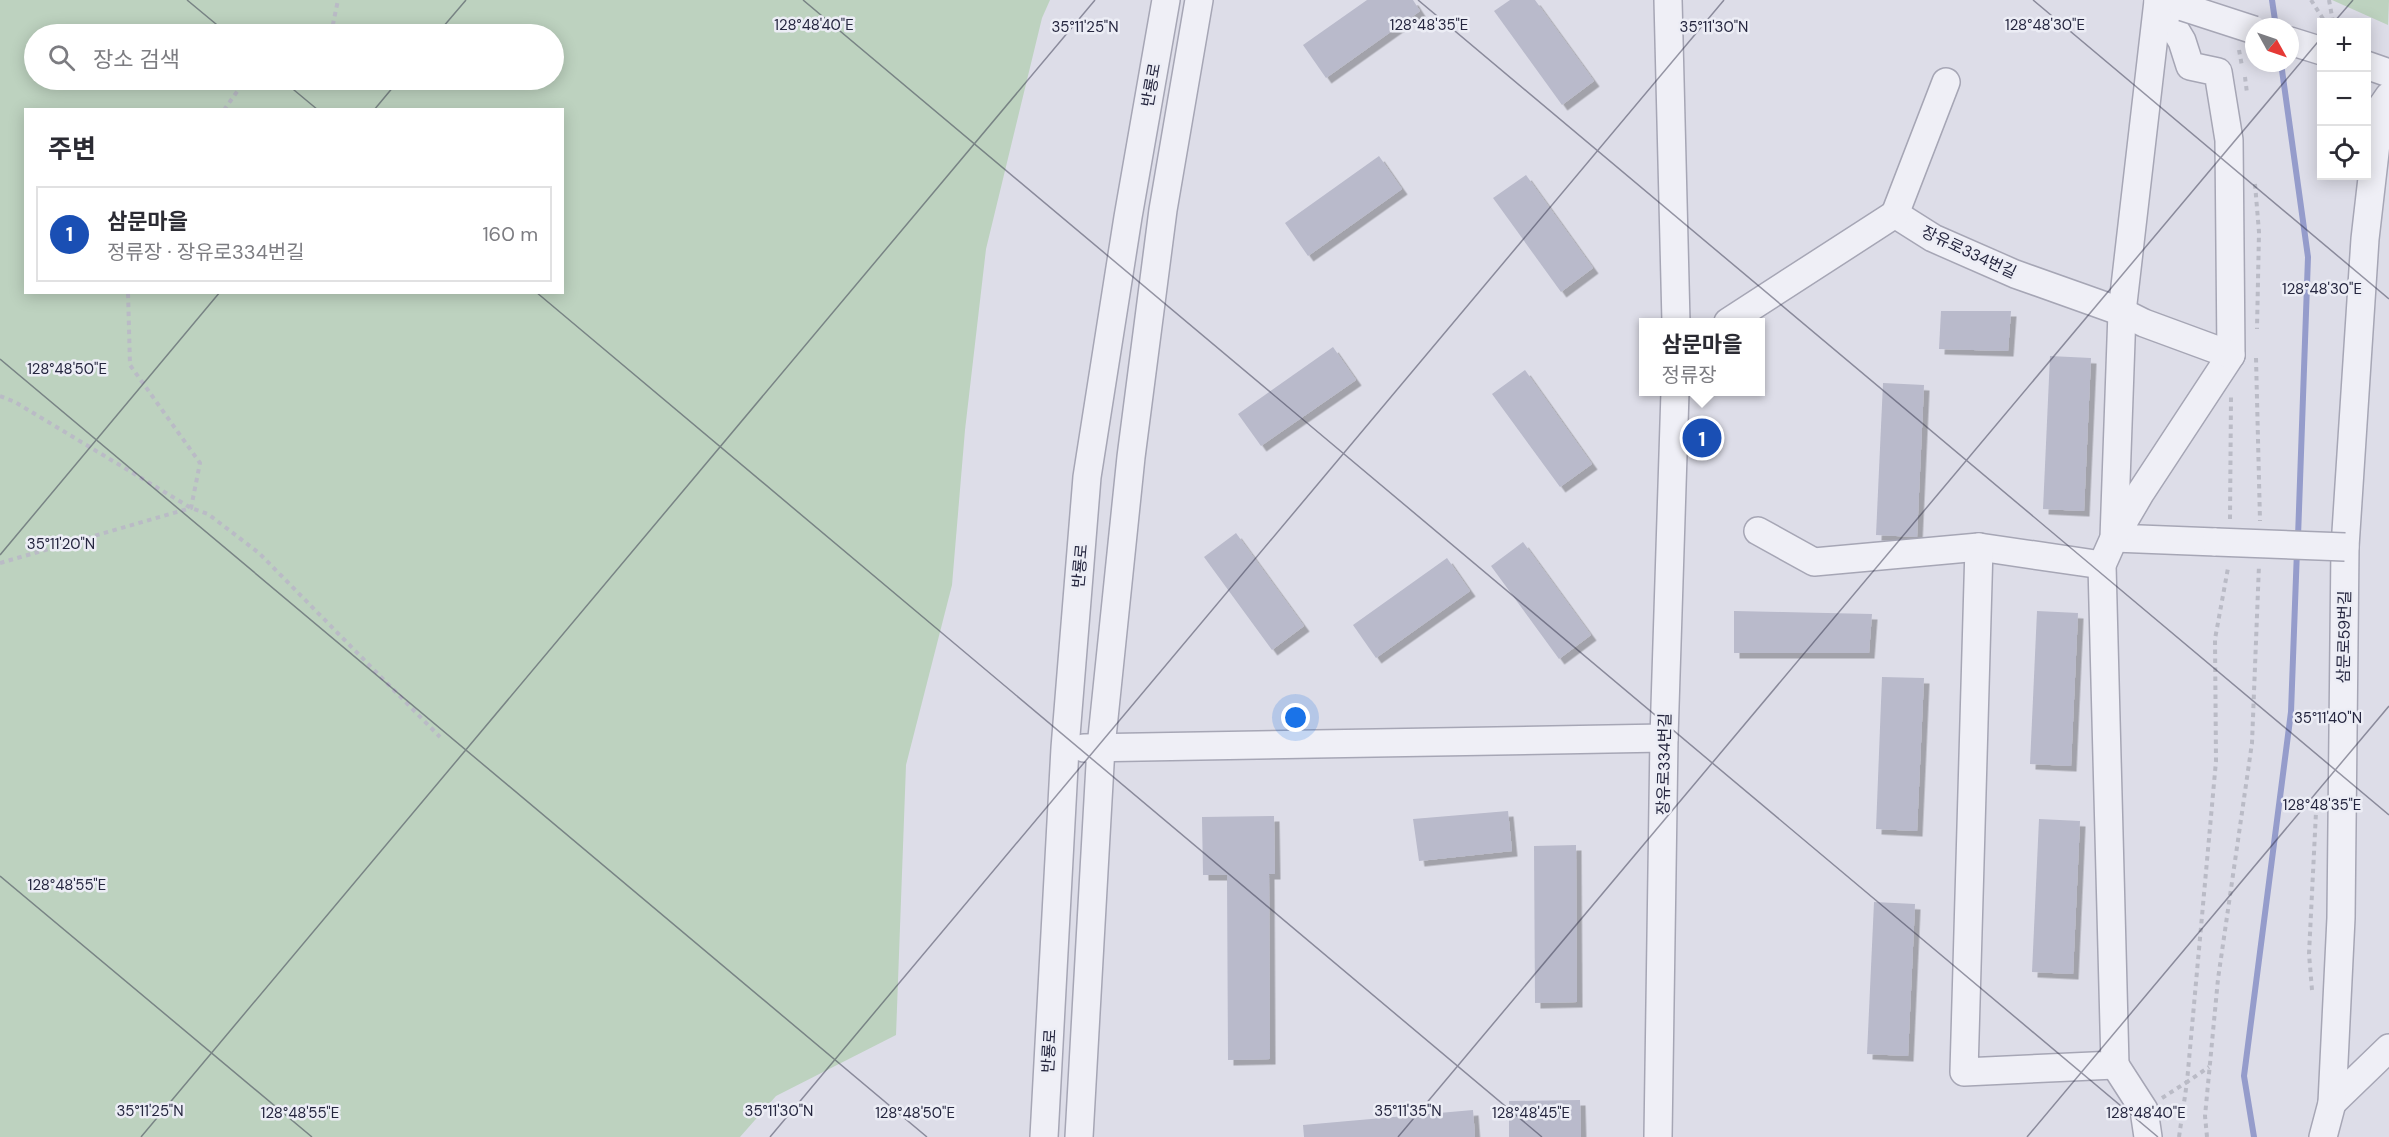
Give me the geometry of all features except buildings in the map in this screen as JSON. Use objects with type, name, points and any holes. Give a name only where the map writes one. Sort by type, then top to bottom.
[{"type":"street","name":"반룡로","points":[[1044,1137],[1065,748],[1088,477],[1128,217],[1166,0]]},
{"type":"street","name":"반룡로","points":[[1079,1137],[1101,747],[1131,457],[1163,210],[1199,0]]},
{"type":"street","points":[[1668,0],[1676,318]]},
{"type":"street","points":[[2166,3],[2245,27]]},
{"type":"street","points":[[2114,538],[2122,312],[2166,3]]},
{"type":"street","points":[[2148,1137],[2144,1110],[2115,1065],[2102,565],[2114,538],[2141,492],[2231,355],[2229,140],[2218,72],[2190,66],[2166,3]]},
{"type":"street","points":[[2299,44],[2317,49]]},
{"type":"street","points":[[2371,66],[2389,73]]},
{"type":"street","points":[[1734,318],[1894,214],[1946,82]]},
{"type":"street","name":"삼문로59번길","points":[[2323,1137],[2332,1103],[2341,918],[2345,547],[2365,239],[2380,109],[2389,96]]},
{"type":"street","name":"장유로334번길","points":[[1894,214],[1933,238],[2015,274],[2122,312],[2144,323],[2231,355]]},
{"type":"street","name":"장유로334번길","points":[[1658,1137],[1664,738],[1675,396]]},
{"type":"street","points":[[2114,538],[2223,530],[2345,547]]},
{"type":"street","points":[[1758,531],[1814,562],[1979,547],[2102,565]]},
{"type":"street","points":[[1979,547],[1965,1072],[2115,1065]]},
{"type":"street","points":[[1065,748],[1664,738]]},
{"type":"street","points":[[2332,1103],[2389,1048]]},
{"type":"path","points":[[333,24],[338,0]]},
{"type":"path","points":[[2311,0],[2322,18]]},
{"type":"path","points":[[2329,0],[2331,18]]},
{"type":"path","points":[[226,108],[238,90]]},
{"type":"path","points":[[128,294],[130,365],[200,463],[191,508]]},
{"type":"path","points":[[2223,530],[2231,391]]},
{"type":"path","points":[[0,396],[15,402],[191,508],[208,514],[259,553],[440,737]]},
{"type":"path","points":[[0,563],[191,508]]},
{"type":"path","points":[[2179,1137],[2187,1082],[2216,761],[2215,639],[2228,568]]},
{"type":"path","points":[[2187,1082],[2210,1067]]},
{"type":"green space","points":[[0,0],[1050,0],[1042,18],[986,249],[965,430],[952,585],[906,765],[896,1035],[776,1096],[740,1137],[0,1137]]},
{"type":"green space","points":[[2332,0],[2389,0],[2388,25]]},
{"type":"waterway","points":[[2272,0],[2275,18]]},
{"type":"waterway","points":[[2282,72],[2308,257],[2298,537]]},
{"type":"waterway","points":[[2254,1137],[2244,1076],[2291,712],[2297,550]]},
{"type":"place","name":"삼문마을","points":[[1702,438]]}]
